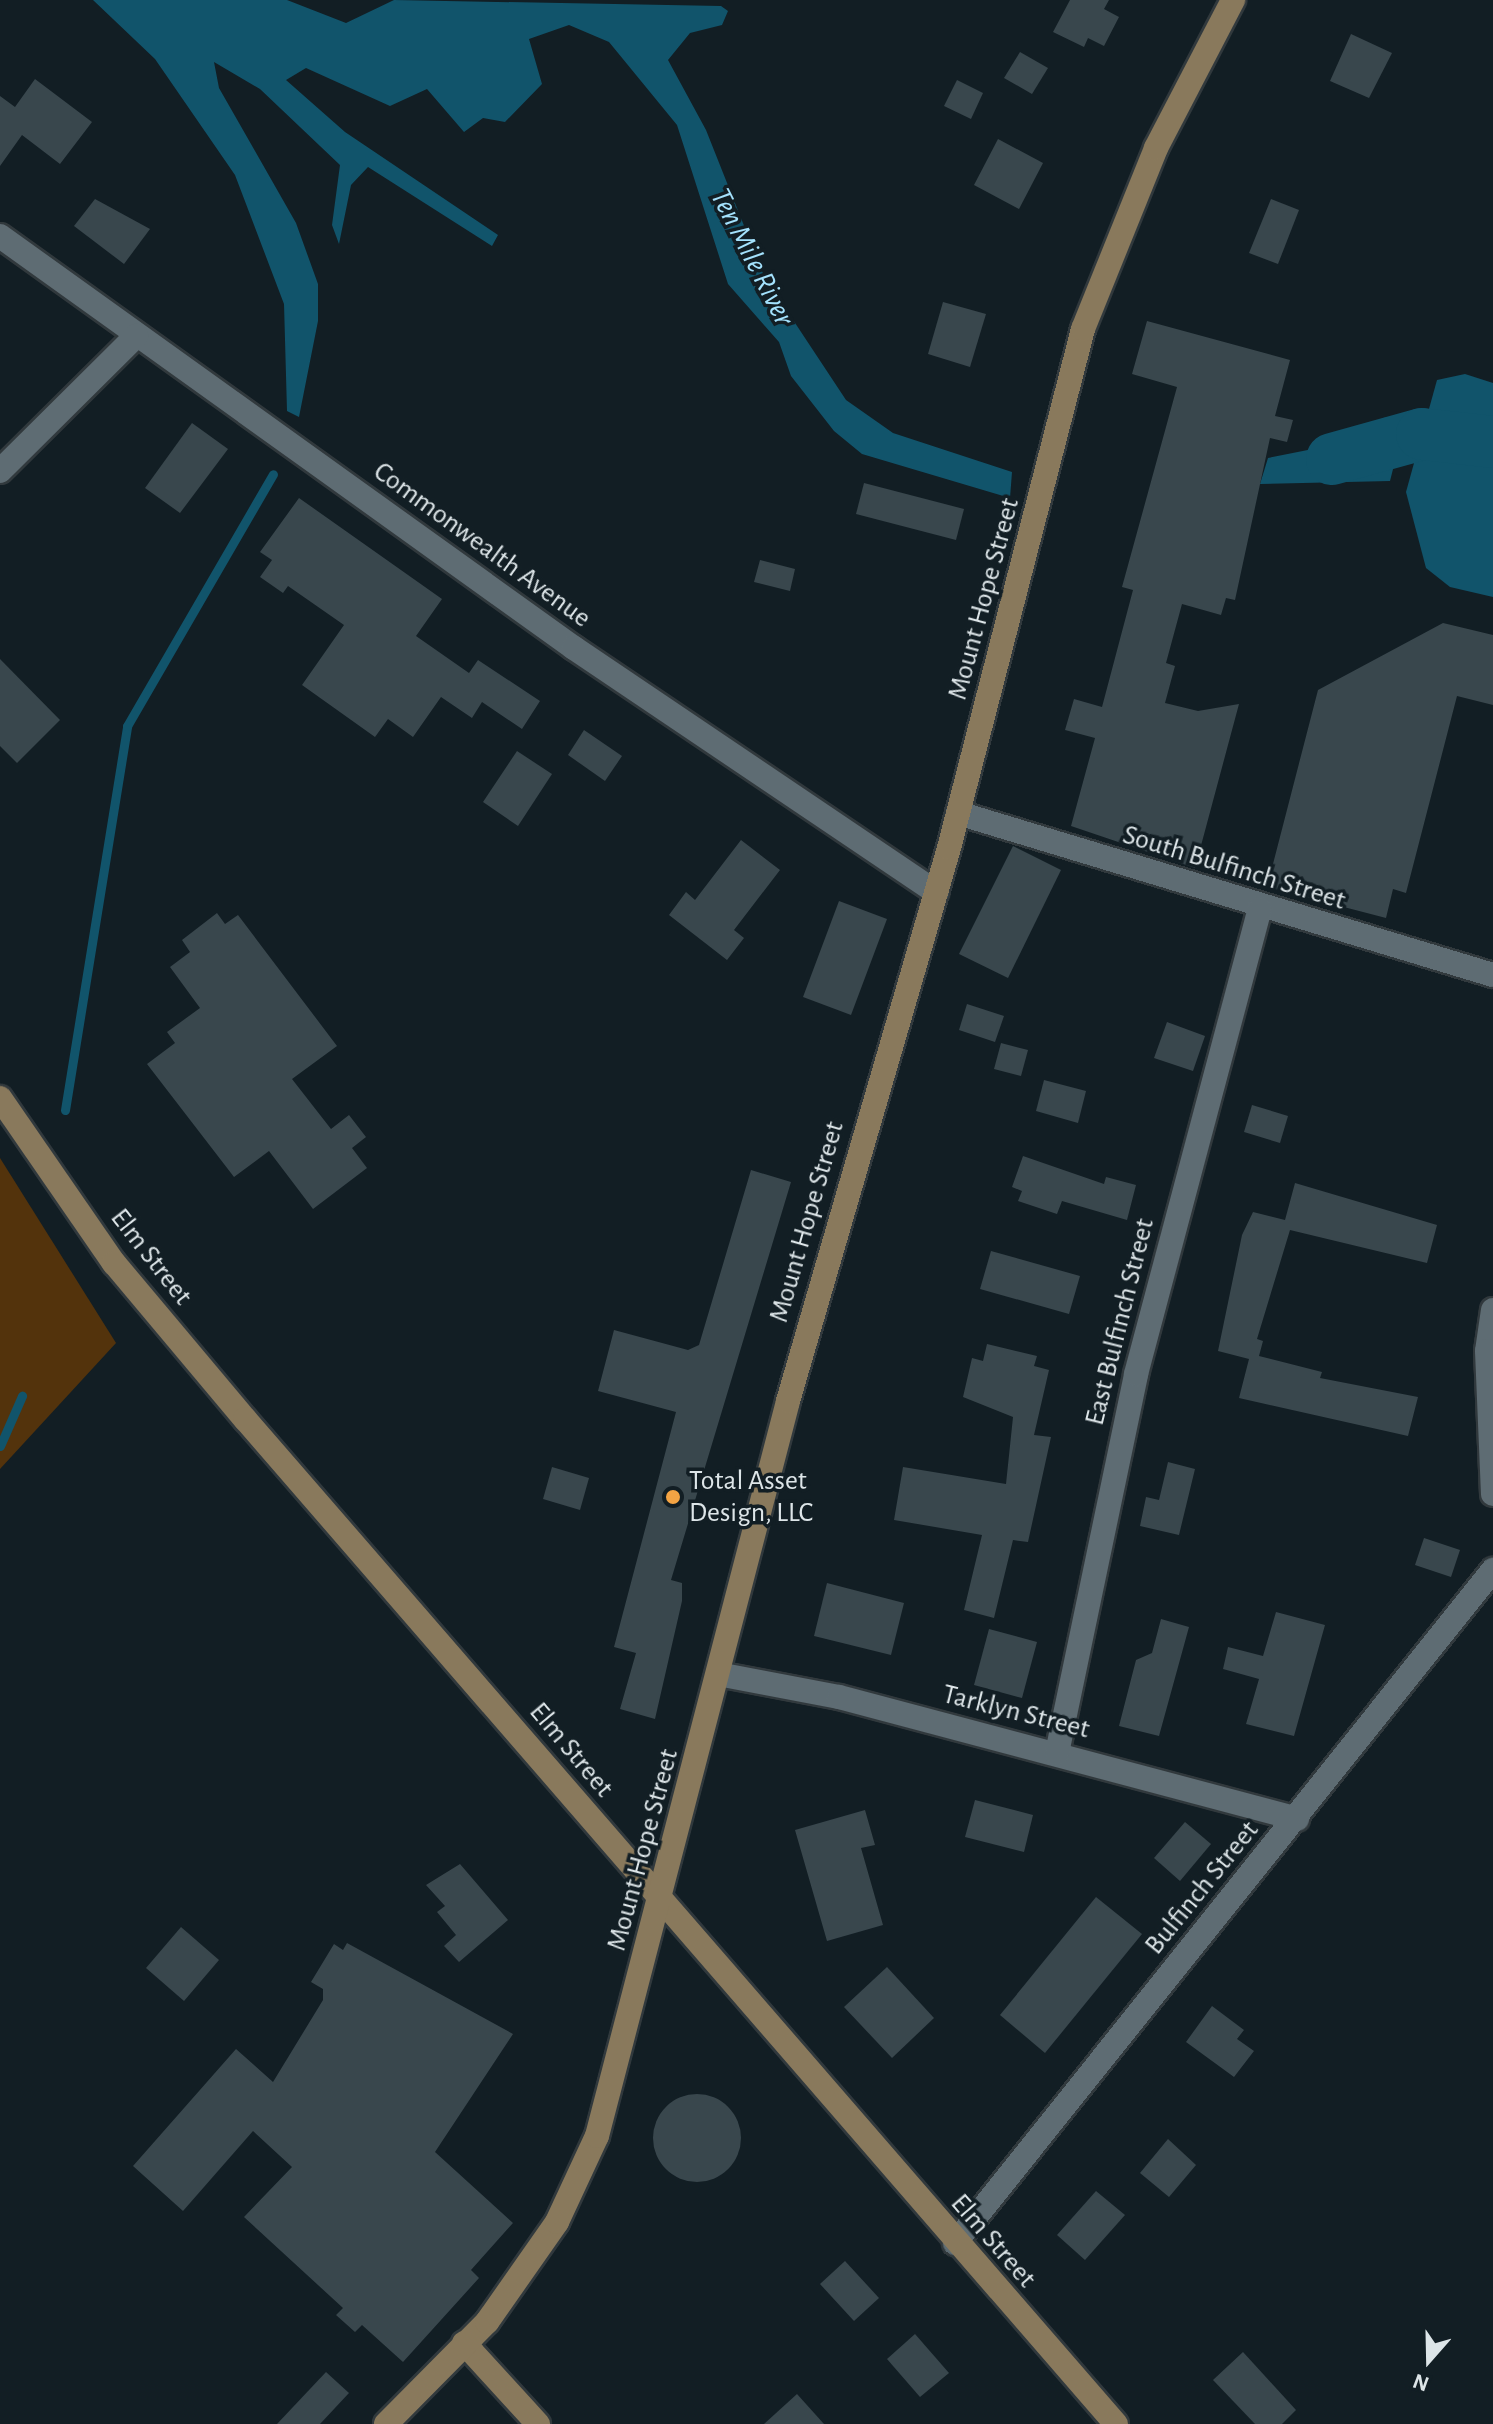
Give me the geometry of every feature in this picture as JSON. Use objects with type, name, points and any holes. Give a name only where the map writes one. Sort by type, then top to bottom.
[{"type":"street","name":"Mount Hope Street","points":[[386,2424],[464,2343],[557,2222],[597,2136],[792,1386],[958,813],[1083,329],[1156,148],[1233,0]]},
{"type":"street","name":"Commonwealth Avenue","points":[[0,236],[136,336],[743,766],[936,892]]},
{"type":"street","points":[[0,471],[136,336]]},
{"type":"street","name":"South Bulfinch Street","points":[[958,813],[1260,909],[1493,975]]},
{"type":"street","name":"East Bulfinch Street","points":[[1057,1753],[1133,1387],[1260,909]]},
{"type":"street","name":"Elm Street","points":[[0,1098],[114,1263],[660,1903],[1116,2424]]},
{"type":"street","points":[[1493,1310],[1487,1351],[1493,1494]]},
{"type":"street","name":"Bulfinch Street","points":[[955,2243],[1493,1570]]},
{"type":"street","name":"Tarklyn Street","points":[[718,1674],[1057,1753],[1297,1819]]},
{"type":"street","points":[[464,2343],[538,2424]]},
{"type":"shaded area","points":[[0,1158],[116,1343],[0,1469]]},
{"type":"water","points":[[93,0],[287,0],[346,23],[394,0],[721,6],[728,11],[722,25],[690,33],[668,60],[706,130],[764,276],[846,400],[893,433],[1012,472],[1010,498],[862,454],[834,431],[791,376],[779,342],[728,284],[677,125],[609,42],[569,25],[529,39],[542,84],[505,122],[483,118],[464,132],[427,89],[390,106],[306,68],[286,80],[345,132],[498,235],[492,246],[368,167],[351,185],[339,244],[332,225],[340,165],[260,89],[214,62],[219,88],[296,223],[318,284],[318,321],[299,417],[287,411],[284,304],[235,175],[155,59]]},
{"type":"water","points":[[1465,374],[1493,383],[1493,597],[1450,587],[1426,568],[1406,492],[1437,380]]},
{"type":"water","points":[[1407,414],[1390,481],[1260,484],[1268,458],[1343,443],[1383,418]]},
{"type":"building","points":[[1070,0],[1109,0],[1104,9],[1119,17],[1104,46],[1088,38],[1084,47],[1053,32]]},
{"type":"building","points":[[1351,34],[1392,53],[1369,98],[1330,81]]},
{"type":"building","points":[[1020,52],[1048,68],[1032,94],[1004,78]]},
{"type":"building","points":[[35,79],[92,122],[60,164],[22,135],[0,166],[0,96],[15,107]]},
{"type":"building","points":[[957,80],[983,93],[971,119],[944,106]]},
{"type":"building","points":[[998,139],[1043,163],[1019,209],[974,185]]},
{"type":"building","points":[[95,199],[150,229],[124,264],[74,226]]},
{"type":"building","points":[[1271,199],[1299,210],[1278,264],[1249,253]]},
{"type":"building","points":[[943,302],[986,314],[970,367],[928,354]]},
{"type":"building","points":[[1147,321],[1290,360],[1275,416],[1293,420],[1287,442],[1270,438],[1235,600],[1226,598],[1221,615],[1182,604],[1166,663],[1175,666],[1165,703],[1198,711],[1239,704],[1195,868],[1071,826],[1095,738],[1065,730],[1074,699],[1102,707],[1133,590],[1122,587],[1177,387],[1132,374]]},
{"type":"building","points":[[192,423],[228,449],[180,513],[145,488]]},
{"type":"building","points":[[864,483],[964,509],[956,540],[856,514]]},
{"type":"building","points":[[299,498],[442,599],[416,636],[469,673],[478,660],[540,701],[522,729],[482,702],[472,718],[441,697],[413,737],[388,719],[375,737],[302,685],[344,625],[288,586],[283,593],[260,577],[272,560],[260,552]]},
{"type":"building","points":[[760,560],[795,569],[790,591],[754,582]]},
{"type":"building","points":[[1443,623],[1493,635],[1493,705],[1457,696],[1406,893],[1393,889],[1386,918],[1267,887],[1318,690]]},
{"type":"building","points":[[0,659],[60,720],[17,763],[0,746]]},
{"type":"building","points":[[584,730],[622,756],[605,781],[568,755]]},
{"type":"building","points":[[517,751],[552,774],[518,826],[483,802]]},
{"type":"building","points":[[741,840],[780,870],[734,930],[744,938],[727,960],[669,915],[686,892],[695,900]]},
{"type":"building","points":[[1013,846],[1061,870],[1008,978],[959,954]]},
{"type":"building","points":[[839,901],[887,919],[851,1015],[803,997]]},
{"type":"building","points":[[217,913],[225,924],[238,915],[337,1046],[292,1079],[331,1129],[349,1115],[366,1137],[352,1148],[367,1168],[313,1209],[269,1151],[234,1177],[147,1064],[175,1043],[167,1032],[200,1008],[170,967],[190,952],[182,940]]},
{"type":"building","points":[[967,1004],[1004,1016],[995,1042],[959,1030]]},
{"type":"building","points":[[1167,1022],[1205,1036],[1193,1071],[1154,1058]]},
{"type":"building","points":[[1001,1043],[1028,1050],[1021,1076],[994,1069]]},
{"type":"building","points":[[1044,1080],[1086,1091],[1078,1123],[1036,1111]]},
{"type":"building","points":[[1252,1105],[1288,1116],[1280,1143],[1244,1132]]},
{"type":"building","points":[[1023,1156],[1104,1184],[1106,1177],[1136,1185],[1127,1220],[1062,1201],[1057,1214],[1018,1201],[1022,1191],[1012,1187]]},
{"type":"building","points":[[751,1170],[791,1182],[671,1580],[682,1583],[682,1601],[655,1719],[620,1709],[636,1653],[614,1647],[676,1412],[598,1391],[614,1330],[688,1350],[699,1345]]},
{"type":"building","points":[[1295,1183],[1437,1225],[1427,1263],[1290,1230],[1257,1339],[1263,1341],[1259,1356],[1322,1372],[1320,1378],[1418,1397],[1408,1436],[1239,1398],[1249,1359],[1218,1351],[1242,1235],[1253,1212],[1285,1220]]},
{"type":"building","points":[[991,1251],[1080,1276],[1069,1314],[980,1289]]},
{"type":"building","points":[[987,1344],[1037,1356],[1034,1366],[1049,1370],[1034,1435],[1051,1437],[1028,1542],[1013,1540],[994,1618],[964,1610],[982,1535],[894,1520],[903,1467],[1006,1484],[1013,1417],[963,1397],[972,1358],[983,1361]]},
{"type":"building","points":[[1168,1462],[1195,1469],[1179,1535],[1140,1526],[1146,1497],[1159,1500]]},
{"type":"building","points":[[552,1467],[589,1478],[580,1510],[543,1499]]},
{"type":"building","points":[[1424,1538],[1460,1550],[1451,1577],[1415,1565]]},
{"type":"building","points":[[827,1583],[904,1603],[891,1655],[814,1636]]},
{"type":"building","points":[[1276,1612],[1325,1625],[1294,1736],[1246,1724],[1259,1679],[1223,1669],[1228,1647],[1263,1656]]},
{"type":"building","points":[[1161,1619],[1189,1627],[1159,1736],[1119,1726],[1136,1660],[1152,1653]]},
{"type":"building","points":[[989,1629],[1037,1642],[1022,1698],[974,1685]]},
{"type":"building","points":[[975,1800],[1033,1815],[1024,1852],[965,1837]]},
{"type":"building","points":[[865,1810],[875,1845],[861,1848],[883,1925],[827,1941],[795,1830]]},
{"type":"building","points":[[1185,1822],[1211,1844],[1180,1881],[1154,1858]]},
{"type":"building","points":[[460,1864],[508,1920],[459,1962],[444,1946],[456,1935],[437,1912],[445,1906],[426,1885]]},
{"type":"building","points":[[1096,1897],[1142,1934],[1045,2053],[1000,2015]]},
{"type":"building","points":[[181,1927],[219,1960],[184,2001],[146,1968]]},
{"type":"building","points":[[347,1943],[513,2034],[435,2152],[513,2223],[471,2270],[479,2278],[403,2362],[362,2325],[355,2332],[336,2315],[343,2308],[244,2217],[292,2167],[253,2131],[183,2211],[133,2166],[236,2049],[273,2082],[323,2000],[323,1989],[311,1982],[334,1944],[343,1950]]},
{"type":"building","points":[[887,1967],[934,2018],[892,2058],[844,2007]]},
{"type":"building","points":[[1212,2006],[1244,2030],[1237,2039],[1254,2051],[1234,2077],[1186,2042]]},
{"type":"building","points":[[697,2094],[722,2101],[734,2113],[741,2138],[734,2163],[722,2175],[697,2182],[672,2175],[660,2163],[653,2138],[660,2113],[672,2101]]},
{"type":"building","points":[[1168,2139],[1196,2165],[1169,2197],[1140,2173]]},
{"type":"building","points":[[1096,2191],[1125,2215],[1085,2260],[1057,2235]]},
{"type":"building","points":[[845,2261],[879,2298],[854,2321],[820,2284]]},
{"type":"building","points":[[915,2334],[949,2373],[920,2397],[887,2359]]},
{"type":"building","points":[[1243,2352],[1296,2410],[1282,2424],[1255,2424],[1213,2380]]},
{"type":"building","points":[[326,2372],[349,2393],[320,2424],[277,2424]]},
{"type":"building","points":[[797,2394],[824,2424],[764,2424]]},
{"type":"waterway","name":"Ten Mile River","points":[[1332,459],[1422,434],[1493,442]]},
{"type":"waterway","points":[[65,1110],[127,726],[273,474]]},
{"type":"waterway","points":[[0,1446],[22,1396]]},
{"type":"place","name":"Total Asset Design, LLC","points":[[673,1497]]}]
